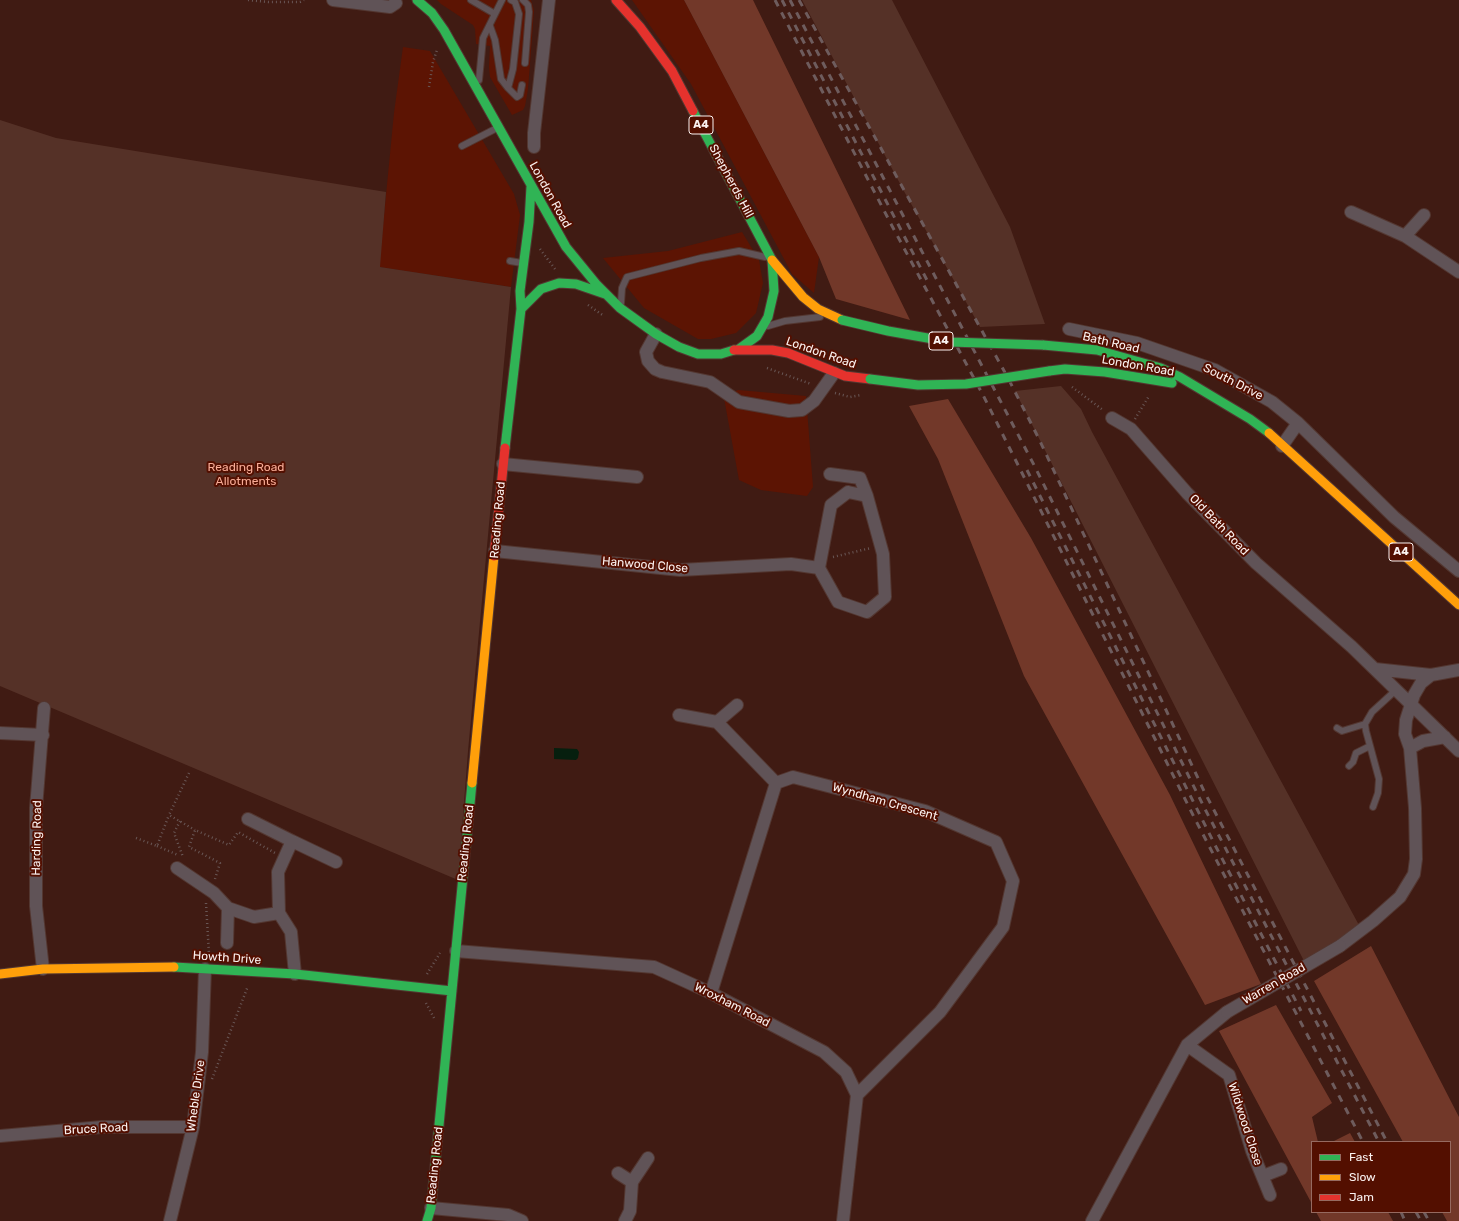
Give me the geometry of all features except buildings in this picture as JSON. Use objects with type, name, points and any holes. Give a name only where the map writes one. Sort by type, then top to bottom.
[{"type":"main road","name":"Shepherds Hill","points":[[616,0],[640,27],[672,71],[772,260],[774,280],[773,300],[768,317],[757,336],[740,349]]},
{"type":"main road","name":"London Road","points":[[421,1],[444,30],[566,247],[605,294],[620,308],[656,334],[679,347],[698,354],[721,354],[740,349],[781,351],[834,372],[856,378],[918,385],[966,384],[1065,369],[1106,372],[1164,381],[1203,391]]},
{"type":"main road","name":"Reading Road","points":[[427,1221],[431,1208],[503,464],[521,309],[523,263],[531,187]]},
{"type":"main road","name":"Bath Road","points":[[772,260],[803,297],[832,316],[842,320],[888,331],[950,342],[1043,345],[1091,349],[1143,362],[1180,377],[1250,419],[1459,605]]},
{"type":"main road","points":[[521,309],[541,289],[559,283],[576,284],[605,294]]},
{"type":"main road","name":"Howth Drive","points":[[0,974],[43,969],[179,967],[207,964],[254,971],[452,991]]},
{"type":"street","points":[[333,0],[390,7],[396,3]]},
{"type":"street","points":[[534,147],[534,133],[549,0]]},
{"type":"street","points":[[1351,212],[1405,236],[1459,272]]},
{"type":"street","points":[[1405,236],[1424,215]]},
{"type":"street","name":"South Drive","points":[[1069,329],[1138,343],[1216,370],[1272,402],[1298,423],[1394,517],[1459,571]]},
{"type":"street","points":[[656,334],[646,352],[648,361],[655,369],[662,372],[710,382],[739,402],[789,411],[802,410],[814,401],[834,372]]},
{"type":"street","name":"Old Bath Road","points":[[1112,418],[1131,428],[1187,493],[1256,563],[1352,647],[1459,752]]},
{"type":"street","points":[[1282,446],[1298,423]]},
{"type":"street","points":[[503,464],[637,477]]},
{"type":"street","points":[[830,474],[860,478],[867,496],[881,546],[885,597],[867,612],[838,602],[820,564],[831,505],[848,492],[867,496]]},
{"type":"street","name":"Hanwood Close","points":[[495,551],[680,570],[791,564],[820,564]]},
{"type":"street","points":[[1375,669],[1431,675],[1459,670]]},
{"type":"street","name":"Warren Road","points":[[1092,1221],[1187,1045],[1227,1012],[1340,946],[1374,921],[1400,897],[1414,874],[1416,859],[1415,808],[1410,748],[1405,734],[1406,720],[1414,695],[1421,683],[1431,675]]},
{"type":"street","points":[[717,722],[737,705]]},
{"type":"street","name":"Harding Road","points":[[43,969],[36,906],[36,808],[44,708]]},
{"type":"street","points":[[679,715],[717,722],[776,783],[711,994]]},
{"type":"street","points":[[0,733],[42,735]]},
{"type":"street","points":[[1410,748],[1423,741],[1445,737]]},
{"type":"street","name":"Wyndham Crescent","points":[[776,783],[793,777],[925,811],[996,842],[1013,881],[1003,927],[940,1012],[857,1095]]},
{"type":"street","points":[[248,819],[336,862]]},
{"type":"street","points":[[292,841],[278,872],[279,913],[291,932],[295,974]]},
{"type":"street","points":[[180,863],[210,897],[228,908],[254,917],[279,913]]},
{"type":"street","points":[[227,943],[228,908]]},
{"type":"street","name":"Wroxham Road","points":[[456,951],[654,968],[711,994],[824,1052],[846,1072],[857,1095]]},
{"type":"street","name":"Wheble Drive","points":[[170,1221],[193,1127],[202,1052],[207,964]]},
{"type":"street","name":"Wildwood Close","points":[[1187,1045],[1229,1075],[1252,1152],[1270,1195]]},
{"type":"street","points":[[843,1221],[857,1095]]},
{"type":"street","name":"Bruce Road","points":[[0,1136],[102,1128],[193,1127]]},
{"type":"street","points":[[625,1221],[630,1211],[632,1182],[648,1158]]},
{"type":"street","name":"Wildwood Close","points":[[1263,1176],[1281,1169]]},
{"type":"street","points":[[618,1172],[632,1182]]},
{"type":"street","points":[[431,1208],[508,1215],[522,1221]]},
{"type":"lane","points":[[471,0],[495,14]]},
{"type":"lane","points":[[478,92],[484,38],[502,0]]},
{"type":"lane","points":[[508,88],[513,69],[519,14],[515,0]]},
{"type":"lane","points":[[523,0],[528,5],[530,12],[525,62]]},
{"type":"lane","points":[[490,26],[495,40],[501,78],[517,97],[520,95],[522,85]]},
{"type":"lane","points":[[462,146],[498,127]]},
{"type":"lane","points":[[620,308],[622,288],[627,277],[701,258],[739,251],[772,260]]},
{"type":"lane","points":[[510,261],[523,263]]},
{"type":"lane","points":[[762,329],[785,321],[832,316]]},
{"type":"lane","points":[[1337,728],[1342,731],[1365,724],[1372,712],[1396,690]]},
{"type":"lane","points":[[1365,724],[1379,779],[1378,793],[1373,807]]},
{"type":"lane","points":[[1349,766],[1353,762],[1356,753],[1370,746]]},
{"type":"path","points":[[248,0],[300,2],[304,0]]},
{"type":"path","points":[[429,87],[433,62],[439,45]]},
{"type":"path","points":[[538,245],[558,273]]},
{"type":"path","points":[[543,252],[547,250]]},
{"type":"path","points":[[586,304],[605,317]]},
{"type":"path","points":[[764,367],[771,368],[814,385]]},
{"type":"path","points":[[1070,386],[1091,400],[1112,418]]},
{"type":"path","points":[[1131,428],[1136,416],[1153,391]]},
{"type":"path","points":[[820,564],[881,546]]},
{"type":"path","points":[[157,846],[169,815],[189,773]]},
{"type":"path","points":[[169,815],[195,830],[229,845],[238,832],[284,858]]},
{"type":"path","points":[[180,821],[174,833],[180,863]]},
{"type":"path","points":[[195,830],[189,847],[220,863],[210,897],[207,964]]},
{"type":"path","points":[[136,838],[157,846],[180,863]]},
{"type":"path","points":[[210,1083],[254,971]]},
{"type":"shaded area","points":[[437,0],[531,0],[534,10],[528,89],[523,110],[512,115],[490,77],[490,46],[476,44],[475,29],[473,25]]},
{"type":"shaded area","points":[[632,0],[684,0],[819,257],[814,293],[792,274],[691,84]]},
{"type":"shaded area","points":[[684,0],[753,0],[910,320],[836,299],[819,257]]},
{"type":"shaded area","points":[[403,47],[430,51],[514,194],[520,215],[511,287],[379,267],[394,113]]},
{"type":"shaded area","points":[[742,232],[759,260],[763,283],[756,313],[736,333],[711,339],[698,339],[644,308],[603,258],[668,251]]},
{"type":"shaded area","points":[[738,390],[806,396],[813,487],[807,496],[761,490],[739,480],[724,398]]},
{"type":"shaded area","points":[[948,399],[1031,538],[1170,795],[1261,984],[1205,1005],[1024,676],[938,459],[909,406]]},
{"type":"shaded area","points":[[554,748],[577,749],[579,752],[578,758],[576,760],[554,759]]},
{"type":"shaded area","points":[[1371,946],[1459,1117],[1459,1221],[1447,1221],[1443,1213],[1451,1213],[1451,1141],[1402,1141],[1314,981]]},
{"type":"shaded area","points":[[1276,1005],[1332,1103],[1312,1117],[1318,1141],[1311,1141],[1311,1202],[1219,1031]]},
{"type":"shaded area","points":[[1350,1133],[1354,1141],[1334,1141]]},
{"type":"shaded area","points":[[1317,1213],[1389,1213],[1393,1221],[1321,1221]]},
{"type":"green space","points":[[802,0],[892,0],[1010,227],[1045,324],[980,327],[905,193]]},
{"type":"green space","name":"Reading Road Allotments","points":[[0,120],[56,138],[386,192],[380,267],[511,287],[468,751],[458,880],[0,686]]},
{"type":"green space","points":[[1061,386],[1081,409],[1092,432],[1360,927],[1304,961],[1015,391]]},
{"type":"railway","points":[[775,0],[891,224],[983,395],[1195,819],[1362,1141]]},
{"type":"railway","points":[[782,0],[930,286]]},
{"type":"railway","points":[[790,0],[1034,465],[1206,811],[1378,1141]]},
{"type":"railway","points":[[799,0],[1008,378],[1039,439],[1204,791],[1386,1141]]},
{"type":"railway","points":[[1027,470],[1214,843],[1301,1011]]},
{"type":"railway","points":[[1401,1213],[1405,1221]]},
{"type":"railway","points":[[1417,1213],[1421,1221]]},
{"type":"railway","points":[[1425,1213],[1429,1221]]},
{"type":"traffic: fast","points":[[417,0],[432,13],[444,30],[566,247],[597,285],[620,308],[656,334],[679,347],[698,354],[721,354],[734,350]]},
{"type":"traffic: fast","points":[[693,111],[772,260],[774,291],[768,317],[757,336],[739,349]]},
{"type":"traffic: fast","points":[[505,448],[521,309],[520,291],[529,222],[531,187]]},
{"type":"traffic: fast","points":[[521,309],[541,289],[559,283],[576,284],[605,294]]},
{"type":"traffic: fast","points":[[842,320],[888,331],[950,342],[1043,345]]},
{"type":"traffic: fast","points":[[1043,345],[1097,350],[1161,368],[1180,377],[1250,419],[1269,433]]},
{"type":"traffic: fast","points":[[1049,371],[1065,369],[1105,372],[1172,383]]},
{"type":"traffic: fast","points":[[870,379],[918,385],[966,384],[1049,371]]},
{"type":"traffic: fast","points":[[427,1221],[431,1208],[472,783]]},
{"type":"traffic: fast","points":[[174,967],[295,974],[452,991]]},
{"type":"traffic: slow","points":[[772,260],[803,297],[818,309],[842,320]]},
{"type":"traffic: slow","points":[[1269,433],[1459,605]]},
{"type":"traffic: slow","points":[[472,783],[494,556]]},
{"type":"traffic: slow","points":[[0,974],[43,969],[174,967]]},
{"type":"traffic: jam","points":[[616,0],[640,27],[672,71],[693,111]]},
{"type":"traffic: jam","points":[[734,350],[772,350],[788,353],[845,376],[870,379]]},
{"type":"traffic: jam","points":[[494,556],[505,448]]}]
